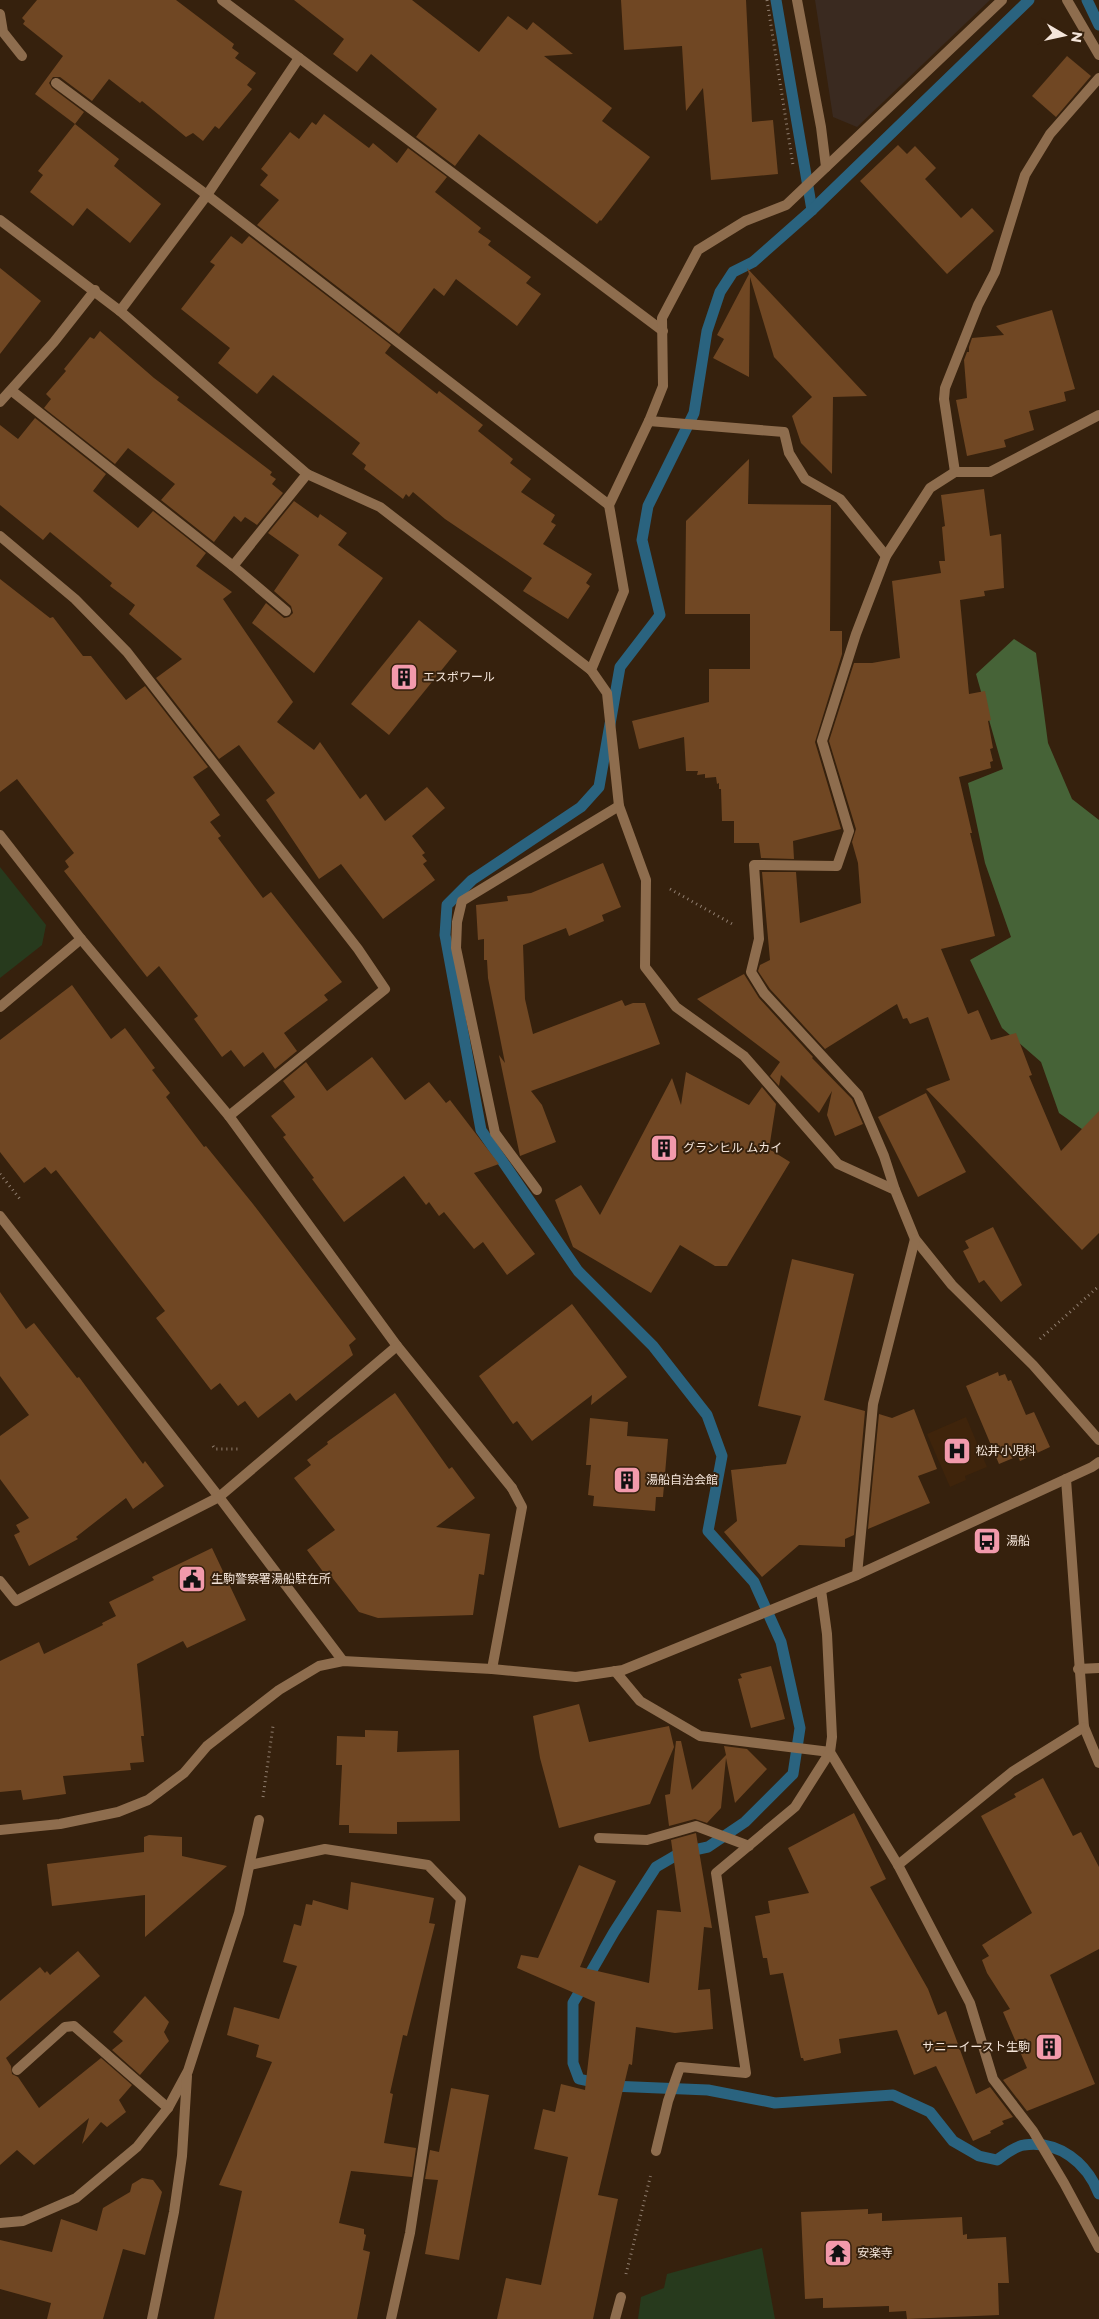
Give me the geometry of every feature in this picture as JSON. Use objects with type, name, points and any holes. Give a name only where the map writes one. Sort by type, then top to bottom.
[{"type":"street","points":[[222,0],[662,331]]},
{"type":"street","points":[[797,0],[821,127],[826,167]]},
{"type":"street","points":[[591,670],[624,591],[609,505],[649,421],[663,386],[662,318],[698,250],[745,221],[786,205],[1002,0]]},
{"type":"street","points":[[1067,0],[1099,56]]},
{"type":"street","points":[[0,14],[3,32],[22,56]]},
{"type":"street","points":[[120,311],[207,194],[300,58]]},
{"type":"street","points":[[955,472],[944,399],[945,388],[978,305],[995,272],[1025,175],[1050,134],[1099,78]]},
{"type":"street","points":[[56,83],[207,194],[609,505]]},
{"type":"street","points":[[0,220],[95,290],[307,474],[380,507],[591,670],[607,693],[619,806],[646,880],[645,967],[676,1007],[744,1056],[838,1164],[895,1190]]},
{"type":"street","points":[[0,402],[12,391],[54,342],[95,290]]},
{"type":"street","points":[[12,391],[233,566],[286,611]]},
{"type":"street","points":[[1099,415],[990,472],[955,472],[930,488],[886,556],[856,634],[822,741],[849,831],[837,866],[754,866],[759,939],[752,972],[764,993],[858,1095],[884,1156],[895,1190],[915,1238],[952,1285],[1023,1355],[1099,1440]]},
{"type":"street","points":[[649,421],[784,432],[790,453],[805,480],[840,500],[886,556]]},
{"type":"street","points":[[233,566],[307,474]]},
{"type":"street","points":[[0,536],[76,599],[127,652],[358,949],[385,989],[229,1116]]},
{"type":"street","points":[[537,1190],[495,1134],[456,948],[457,922],[462,900],[619,806]]},
{"type":"street","points":[[0,835],[81,939],[229,1116],[397,1346],[512,1488],[522,1507],[492,1669]]},
{"type":"street","points":[[0,1007],[81,939]]},
{"type":"street","points":[[0,1216],[219,1497],[343,1661]]},
{"type":"street","points":[[857,1575],[873,1404],[915,1238]]},
{"type":"street","points":[[0,1581],[16,1601],[219,1497],[397,1346]]},
{"type":"street","points":[[0,1830],[60,1824],[118,1812],[148,1800],[184,1773],[207,1746],[278,1690],[319,1666],[343,1661],[492,1669],[576,1677],[623,1670],[857,1575],[1099,1462]]},
{"type":"street","points":[[1066,1479],[1078,1669],[1084,1727],[1099,1763]]},
{"type":"street","points":[[656,2151],[668,2101],[680,2067],[746,2073],[716,1873],[795,1807],[830,1752],[832,1737],[827,1634],[821,1590]]},
{"type":"street","points":[[1078,1669],[1099,1668]]},
{"type":"street","points":[[615,1671],[640,1701],[700,1736],[830,1752]]},
{"type":"street","points":[[898,1864],[1012,1772],[1084,1727]]},
{"type":"street","points":[[830,1752],[898,1864],[970,2003],[993,2079],[1033,2131],[1099,2248]]},
{"type":"street","points":[[0,2223],[23,2221],[76,2198],[137,2147],[168,2108],[188,2070],[239,1913],[259,1820]]},
{"type":"street","points":[[599,1838],[647,1840],[696,1826],[749,1846]]},
{"type":"street","points":[[250,1865],[325,1849],[428,1866],[461,1899],[410,2233],[391,2319]]},
{"type":"street","points":[[17,2070],[65,2027],[74,2026],[168,2108]]},
{"type":"street","points":[[152,2319],[180,2175],[188,2070]]},
{"type":"street","points":[[615,2319],[621,2297]]},
{"type":"path","points":[[767,0],[794,172],[804,188]]},
{"type":"path","points":[[646,880],[675,891],[759,939]]},
{"type":"path","points":[[0,1174],[24,1206]]},
{"type":"path","points":[[1023,1355],[1099,1286]]},
{"type":"path","points":[[208,1441],[215,1449],[239,1449]]},
{"type":"path","points":[[259,1820],[278,1690]]},
{"type":"path","points":[[621,2297],[656,2151]]},
{"type":"shaded area","points":[[815,0],[990,0],[857,127],[833,117]]},
{"type":"shaded area","name":"松井小児科","points":[[966,1417],[987,1467],[965,1476],[966,1480],[950,1487],[927,1434]]},
{"type":"green space","points":[[1014,639],[1036,653],[1048,743],[1072,799],[1099,820],[1099,1141],[1059,1113],[1041,1062],[1002,1028],[970,960],[1011,937],[985,863],[968,783],[1003,769],[976,674]]},
{"type":"green space","points":[[0,867],[46,925],[42,945],[0,978]]},
{"type":"green space","points":[[762,2248],[775,2319],[638,2319],[641,2297],[664,2288],[667,2274]]},
{"type":"building","points":[[37,0],[176,0],[234,44],[232,48],[239,53],[235,58],[256,73],[247,85],[252,89],[219,129],[215,126],[203,141],[193,133],[186,137],[142,101],[140,103],[109,79],[92,101],[60,77],[53,77],[49,83],[52,88],[84,112],[75,124],[35,94],[63,56],[23,24],[25,21],[22,18]]},
{"type":"building","points":[[294,0],[412,0],[479,52],[508,16],[527,30],[533,22],[573,54],[544,56],[612,108],[602,121],[650,157],[597,224],[479,134],[455,166],[416,137],[437,109],[371,54],[357,72],[333,54],[344,39]]},
{"type":"building","points":[[621,0],[746,0],[752,122],[773,120],[778,174],[711,180],[703,88],[686,111],[682,46],[624,50]]},
{"type":"building","points":[[1067,56],[1091,76],[1056,117],[1032,96]]},
{"type":"building","points":[[324,114],[369,148],[373,143],[397,163],[408,148],[447,177],[435,192],[481,228],[478,232],[491,241],[488,245],[531,277],[526,283],[541,294],[517,326],[456,279],[444,296],[434,288],[399,334],[257,225],[279,200],[260,185],[268,175],[261,169],[290,132],[299,139],[312,122],[316,125]]},
{"type":"building","points":[[75,124],[119,159],[114,166],[161,204],[130,243],[87,208],[73,226],[30,192],[43,175],[38,171]]},
{"type":"building","points":[[898,145],[907,154],[915,146],[936,168],[925,179],[961,218],[972,208],[994,231],[947,274],[860,181]]},
{"type":"building","points":[[231,236],[242,244],[249,236],[391,345],[385,353],[437,394],[439,391],[483,425],[478,431],[513,459],[510,463],[531,479],[521,492],[555,515],[551,522],[556,525],[543,544],[592,574],[586,583],[590,586],[568,619],[523,591],[532,578],[445,519],[413,492],[409,497],[406,494],[403,499],[364,469],[366,465],[352,454],[360,443],[273,375],[257,394],[218,363],[230,348],[181,309],[215,265],[210,262]]},
{"type":"building","points":[[0,268],[41,301],[0,354]]},
{"type":"building","points":[[747,268],[867,396],[833,397],[832,474],[801,443],[792,416],[812,397],[774,357],[750,277],[749,377],[713,358],[724,339],[717,335],[749,274]]},
{"type":"building","points":[[1052,310],[1075,389],[1064,392],[1066,401],[1029,411],[1034,430],[1004,440],[1006,447],[967,456],[956,400],[967,398],[964,360],[967,352],[969,352],[972,338],[1004,335],[996,326]]},
{"type":"building","points":[[100,331],[179,397],[177,400],[272,472],[270,475],[276,479],[272,484],[283,493],[257,525],[245,517],[241,522],[234,516],[214,542],[161,500],[175,484],[128,448],[115,464],[44,408],[51,399],[46,394],[66,371],[64,369],[90,337],[94,339]]},
{"type":"building","points":[[35,418],[106,474],[93,491],[138,528],[153,511],[206,553],[196,566],[232,592],[223,599],[293,702],[277,722],[314,750],[320,742],[360,799],[366,794],[385,821],[427,787],[445,808],[412,836],[425,853],[422,855],[427,861],[423,864],[435,880],[383,919],[341,864],[319,879],[266,800],[275,793],[239,745],[219,759],[156,678],[182,659],[129,614],[135,605],[110,586],[112,583],[50,532],[43,540],[0,505],[0,425],[18,439]]},
{"type":"building","points":[[749,459],[748,504],[831,505],[830,631],[842,631],[842,654],[815,742],[841,829],[793,841],[794,859],[761,858],[759,843],[734,843],[734,821],[722,821],[721,789],[719,789],[716,777],[705,778],[705,774],[697,775],[698,771],[686,771],[684,737],[639,749],[632,721],[709,702],[709,669],[750,669],[750,614],[685,614],[686,521]]},
{"type":"building","points":[[984,489],[990,536],[1001,534],[1004,588],[984,591],[985,596],[960,600],[969,694],[985,691],[991,720],[988,721],[993,748],[990,749],[993,761],[990,762],[991,768],[959,777],[972,833],[970,833],[995,936],[941,949],[968,1014],[978,1010],[991,1040],[1016,1033],[1032,1075],[1029,1076],[1061,1151],[1099,1111],[1099,1233],[1082,1250],[926,1089],[950,1080],[928,1017],[910,1024],[907,1018],[903,1019],[897,1004],[825,1049],[770,989],[758,971],[760,965],[770,960],[762,872],[796,872],[800,923],[861,903],[858,863],[852,842],[856,829],[829,741],[854,663],[872,663],[900,658],[892,581],[941,573],[939,561],[945,561],[942,527],[945,526],[941,495]]},
{"type":"building","points":[[294,501],[318,518],[320,514],[347,533],[338,545],[383,578],[314,673],[252,623],[266,603],[284,618],[289,617],[293,613],[291,606],[274,591],[299,555],[268,533]]},
{"type":"building","points":[[0,579],[50,618],[53,617],[83,656],[91,656],[126,700],[145,686],[208,767],[193,777],[220,815],[210,822],[221,836],[218,838],[263,898],[271,892],[342,982],[324,995],[328,1000],[284,1033],[297,1051],[275,1069],[263,1052],[244,1067],[231,1050],[222,1057],[194,1019],[198,1016],[159,966],[147,977],[64,871],[69,867],[65,861],[74,853],[17,779],[0,792]]},
{"type":"building","name":"エスポワール","points":[[419,620],[457,651],[389,735],[351,704]]},
{"type":"building","points":[[603,863],[621,907],[602,915],[604,921],[569,936],[566,928],[523,945],[525,999],[533,1034],[622,1000],[625,1006],[633,1003],[645,1003],[660,1044],[531,1091],[542,1105],[556,1142],[520,1156],[499,1055],[505,1063],[488,978],[487,960],[484,960],[484,939],[478,940],[476,905],[508,901],[507,896],[531,893]]},
{"type":"building","points":[[744,974],[759,998],[812,1058],[852,1099],[863,1124],[835,1136],[827,1115],[832,1091],[819,1113],[781,1075],[779,1086],[770,1076],[780,1062],[697,999]]},
{"type":"building","points":[[72,985],[111,1039],[125,1028],[155,1068],[152,1070],[170,1093],[166,1097],[204,1147],[206,1146],[253,1204],[356,1339],[349,1345],[353,1355],[296,1401],[290,1393],[258,1418],[245,1401],[238,1406],[220,1383],[211,1390],[156,1318],[165,1311],[56,1170],[51,1174],[45,1167],[24,1183],[0,1152],[0,1040]]},
{"type":"building","points":[[372,1057],[405,1100],[429,1082],[446,1103],[450,1100],[499,1164],[474,1173],[535,1254],[507,1275],[483,1242],[474,1249],[444,1212],[439,1216],[429,1202],[426,1205],[404,1176],[344,1222],[283,1137],[286,1135],[271,1116],[295,1097],[283,1081],[306,1062],[327,1091]]},
{"type":"building","points":[[686,1072],[749,1105],[762,1087],[776,1104],[769,1149],[790,1162],[727,1266],[715,1266],[680,1245],[651,1293],[573,1247],[555,1200],[581,1185],[600,1215],[672,1078],[681,1105]]},
{"type":"building","points":[[926,1093],[966,1172],[918,1197],[878,1117]]},
{"type":"building","points":[[993,1227],[1022,1285],[1001,1302],[984,1280],[979,1283],[963,1251],[969,1248],[965,1241]]},
{"type":"building","points":[[792,1259],[854,1274],[824,1400],[865,1411],[854,1535],[845,1539],[845,1547],[799,1545],[762,1577],[724,1532],[737,1521],[731,1470],[786,1464],[801,1416],[758,1406]]},
{"type":"building","points":[[0,1292],[26,1329],[34,1323],[77,1378],[79,1377],[143,1464],[145,1461],[164,1486],[133,1509],[126,1498],[76,1537],[78,1539],[29,1566],[14,1535],[20,1532],[16,1525],[29,1518],[0,1479],[0,1436],[29,1415],[0,1376]]},
{"type":"building","points":[[572,1304],[627,1377],[591,1405],[592,1395],[532,1441],[517,1421],[513,1424],[479,1376]]},
{"type":"building","points":[[998,1372],[999,1376],[1005,1374],[1008,1381],[1011,1380],[1026,1415],[1034,1412],[1050,1447],[1020,1461],[1018,1456],[999,1464],[966,1386]]},
{"type":"building","points":[[395,1393],[449,1469],[452,1467],[475,1498],[436,1527],[490,1534],[484,1575],[479,1574],[473,1615],[378,1618],[359,1612],[327,1571],[324,1573],[307,1550],[335,1530],[294,1478],[311,1465],[307,1460],[328,1444],[327,1442]]},
{"type":"building","points":[[914,1409],[937,1469],[918,1476],[930,1503],[868,1529],[879,1414],[892,1418]]},
{"type":"building","name":"湯船自治会館","points":[[590,1418],[628,1422],[627,1436],[668,1439],[663,1497],[656,1497],[655,1511],[593,1506],[594,1496],[588,1495],[591,1465],[586,1465]]},
{"type":"building","points":[[212,1548],[246,1620],[187,1648],[183,1641],[137,1664],[144,1736],[141,1736],[144,1762],[130,1763],[131,1770],[63,1776],[66,1794],[23,1800],[21,1790],[0,1792],[0,1661],[39,1642],[44,1654],[103,1625],[102,1623],[116,1616],[109,1602],[154,1580],[152,1577]]},
{"type":"building","points":[[771,1666],[785,1719],[751,1728],[738,1679],[742,1678],[740,1674]]},
{"type":"building","points":[[579,1704],[589,1742],[669,1726],[674,1747],[650,1804],[559,1828],[540,1758],[533,1716]]},
{"type":"building","points":[[365,1730],[398,1731],[397,1752],[459,1750],[460,1821],[397,1822],[397,1834],[349,1833],[349,1825],[339,1825],[342,1765],[336,1765],[337,1736],[365,1737]]},
{"type":"building","points":[[676,1741],[681,1741],[692,1790],[726,1755],[724,1746],[747,1749],[767,1769],[735,1803],[726,1758],[721,1808],[707,1823],[695,1819],[669,1826],[665,1795],[670,1794]]},
{"type":"building","points":[[1043,1778],[1073,1836],[1081,1832],[1099,1867],[1099,1949],[1050,1975],[1095,2084],[1027,2111],[1003,2080],[1027,2068],[1003,2012],[1010,2009],[987,1973],[982,1960],[989,1956],[982,1945],[1032,1913],[981,1816],[1016,1797],[1014,1794]]},
{"type":"building","points":[[854,1813],[886,1879],[870,1887],[928,1989],[938,2015],[946,2011],[976,2094],[990,2087],[1013,2117],[1002,2121],[1004,2124],[990,2131],[991,2133],[973,2141],[936,2066],[914,2075],[897,2030],[839,2039],[841,2053],[804,2061],[801,2058],[783,1973],[770,1975],[767,1958],[763,1958],[755,1916],[770,1913],[768,1901],[809,1893],[788,1848]]},
{"type":"building","points":[[696,1833],[712,1928],[704,1927],[698,1990],[710,1989],[713,2029],[675,2033],[636,2027],[632,2065],[629,2064],[598,2195],[618,2199],[593,2319],[497,2319],[506,2278],[541,2285],[568,2157],[534,2149],[543,2109],[555,2112],[561,2084],[585,2090],[595,2002],[517,1968],[521,1955],[538,1958],[579,1865],[616,1881],[580,1967],[649,1983],[657,1910],[681,1912],[671,1840]]},
{"type":"building","points":[[149,1835],[182,1837],[182,1856],[227,1866],[145,1937],[145,1895],[52,1906],[47,1864],[144,1852],[144,1837]]},
{"type":"building","points":[[351,1882],[434,1898],[429,1923],[435,1924],[407,2036],[403,2035],[390,2093],[393,2094],[384,2143],[416,2148],[412,2177],[351,2171],[339,2223],[364,2229],[364,2234],[366,2235],[363,2250],[370,2252],[357,2319],[214,2319],[242,2191],[219,2185],[272,2062],[256,2057],[259,2045],[227,2035],[234,2007],[279,2019],[297,1966],[283,1962],[294,1924],[301,1926],[306,1904],[312,1905],[313,1900],[348,1910]]},
{"type":"building","points":[[78,1951],[100,1976],[6,2058],[11,2066],[12,2074],[18,2077],[39,2108],[101,2058],[132,2085],[119,2100],[126,2112],[107,2127],[101,2122],[82,2144],[89,2118],[34,2165],[17,2150],[0,2165],[0,2001],[40,1967],[45,1973],[47,1971],[50,1975]]},
{"type":"building","points":[[145,1996],[169,2022],[164,2032],[169,2041],[140,2075],[112,2050],[123,2041],[113,2032]]},
{"type":"building","points":[[451,2088],[489,2095],[459,2260],[425,2254],[438,2180],[425,2179],[430,2150],[439,2152]]},
{"type":"building","points":[[142,2178],[153,2180],[162,2192],[145,2255],[123,2249],[103,2319],[47,2319],[51,2303],[0,2289],[0,2240],[52,2252],[61,2219],[97,2231],[103,2208],[130,2192],[132,2184]]},
{"type":"building","points":[[868,2209],[868,2214],[882,2213],[882,2221],[962,2217],[963,2235],[967,2234],[967,2239],[1006,2237],[1009,2283],[998,2283],[999,2315],[907,2319],[906,2311],[889,2312],[889,2306],[823,2308],[823,2298],[805,2299],[801,2212]]},
{"type":"waterway","points":[[776,0],[812,210]]},
{"type":"waterway","points":[[1029,0],[812,210],[753,262],[733,272],[720,292],[707,331],[694,413],[648,506],[642,540],[660,615],[620,667],[599,787],[581,807],[472,880],[447,905],[445,935],[481,1130],[578,1271],[653,1346],[707,1415],[722,1456],[708,1531],[754,1582],[781,1642],[800,1728],[793,1774],[745,1822],[708,1847],[680,1853],[656,1867],[614,1932],[573,2003],[573,2063],[579,2079],[611,2086],[708,2090],[775,2103],[893,2095],[930,2112],[953,2141],[979,2156],[997,2160],[1013,2149],[1024,2145],[1037,2144],[1060,2150],[1070,2156],[1087,2173],[1099,2194]]},
{"type":"waterway","points":[[1087,0],[1099,25]]},
{"type":"place","name":"エスポワール","points":[[404,677]]},
{"type":"place","name":"グランヒル ムカイ","points":[[664,1148]]},
{"type":"place","name":"松井小児科","points":[[957,1451]]},
{"type":"place","name":"湯船自治会館","points":[[627,1480]]},
{"type":"place","name":"湯船","points":[[987,1541]]},
{"type":"place","name":"生駒警察署湯船駐在所","points":[[192,1579]]},
{"type":"place","name":"サニーイースト生駒","points":[[1049,2047]]},
{"type":"place","name":"安楽寺","points":[[838,2253]]}]
